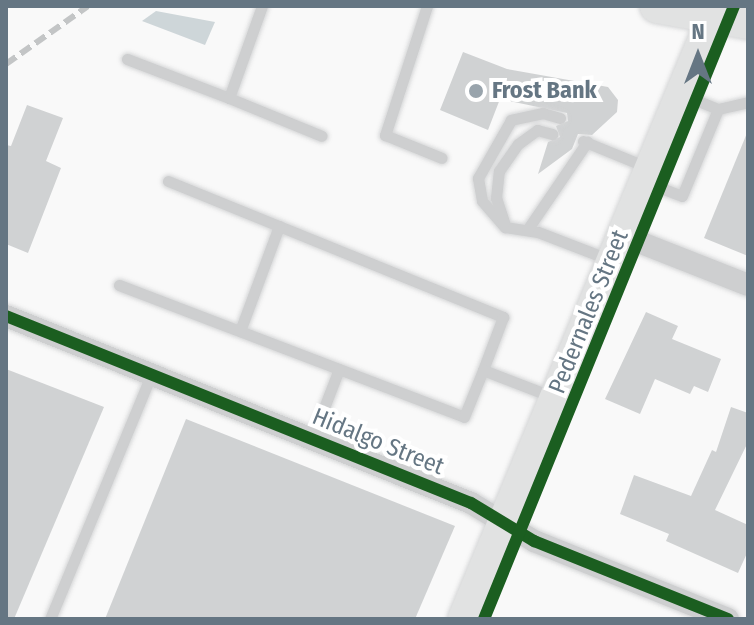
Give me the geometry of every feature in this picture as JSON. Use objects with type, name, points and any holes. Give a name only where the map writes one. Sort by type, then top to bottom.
[{"type":"main road","points":[[657,6],[716,11],[748,22]]},
{"type":"street","name":"Pedernales Street","points":[[464,619],[716,11]]},
{"type":"street","points":[[616,247],[748,285]]},
{"type":"street","name":"Hidalgo Street","points":[[6,316],[471,503],[502,524],[728,619]]},
{"type":"lane","points":[[229,98],[262,6]]},
{"type":"lane","points":[[427,6],[385,135],[442,158]]},
{"type":"lane","points":[[127,59],[322,136]]},
{"type":"lane","points":[[682,94],[718,109],[748,102]]},
{"type":"lane","points":[[527,230],[585,141],[682,196],[718,109]]},
{"type":"lane","points":[[560,118],[543,113],[511,120],[478,178],[482,201],[505,227],[616,247]]},
{"type":"lane","points":[[505,227],[496,198],[499,171],[527,137],[537,130],[552,134]]},
{"type":"lane","points":[[119,285],[464,417],[503,317],[168,181]]},
{"type":"lane","points":[[240,331],[279,226]]},
{"type":"lane","points":[[312,439],[339,369]]},
{"type":"lane","points":[[483,370],[554,397]]},
{"type":"lane","points":[[50,619],[151,375]]},
{"type":"shaded area","points":[[156,11],[215,22],[205,45],[142,21]]},
{"type":"building","points":[[463,52],[507,69],[608,87],[618,100],[617,112],[592,135],[578,134],[572,149],[538,174],[548,142],[560,137],[556,126],[568,121],[567,113],[500,99],[488,130],[440,110]]},
{"type":"building","points":[[27,105],[63,118],[46,161],[61,168],[28,253],[6,244],[6,145],[11,146]]},
{"type":"building","points":[[748,133],[748,256],[704,238]]},
{"type":"building","points":[[646,312],[678,326],[672,339],[721,359],[708,392],[694,386],[690,394],[655,379],[640,414],[605,399]]},
{"type":"building","points":[[6,369],[104,407],[14,619],[6,619]]},
{"type":"building","points":[[731,407],[748,413],[748,442],[715,510],[748,525],[748,551],[738,573],[666,541],[669,534],[620,514],[634,475],[691,496],[712,450],[716,452]]},
{"type":"building","points":[[186,419],[455,526],[415,619],[105,619]]},
{"type":"railway","points":[[6,64],[88,6]]},
{"type":"cycle path","points":[[484,619],[734,6]]},
{"type":"cycle path","points":[[6,316],[471,503],[534,541],[728,619]]},
{"type":"place","name":"Frost Bank","points":[[476,91]]}]
